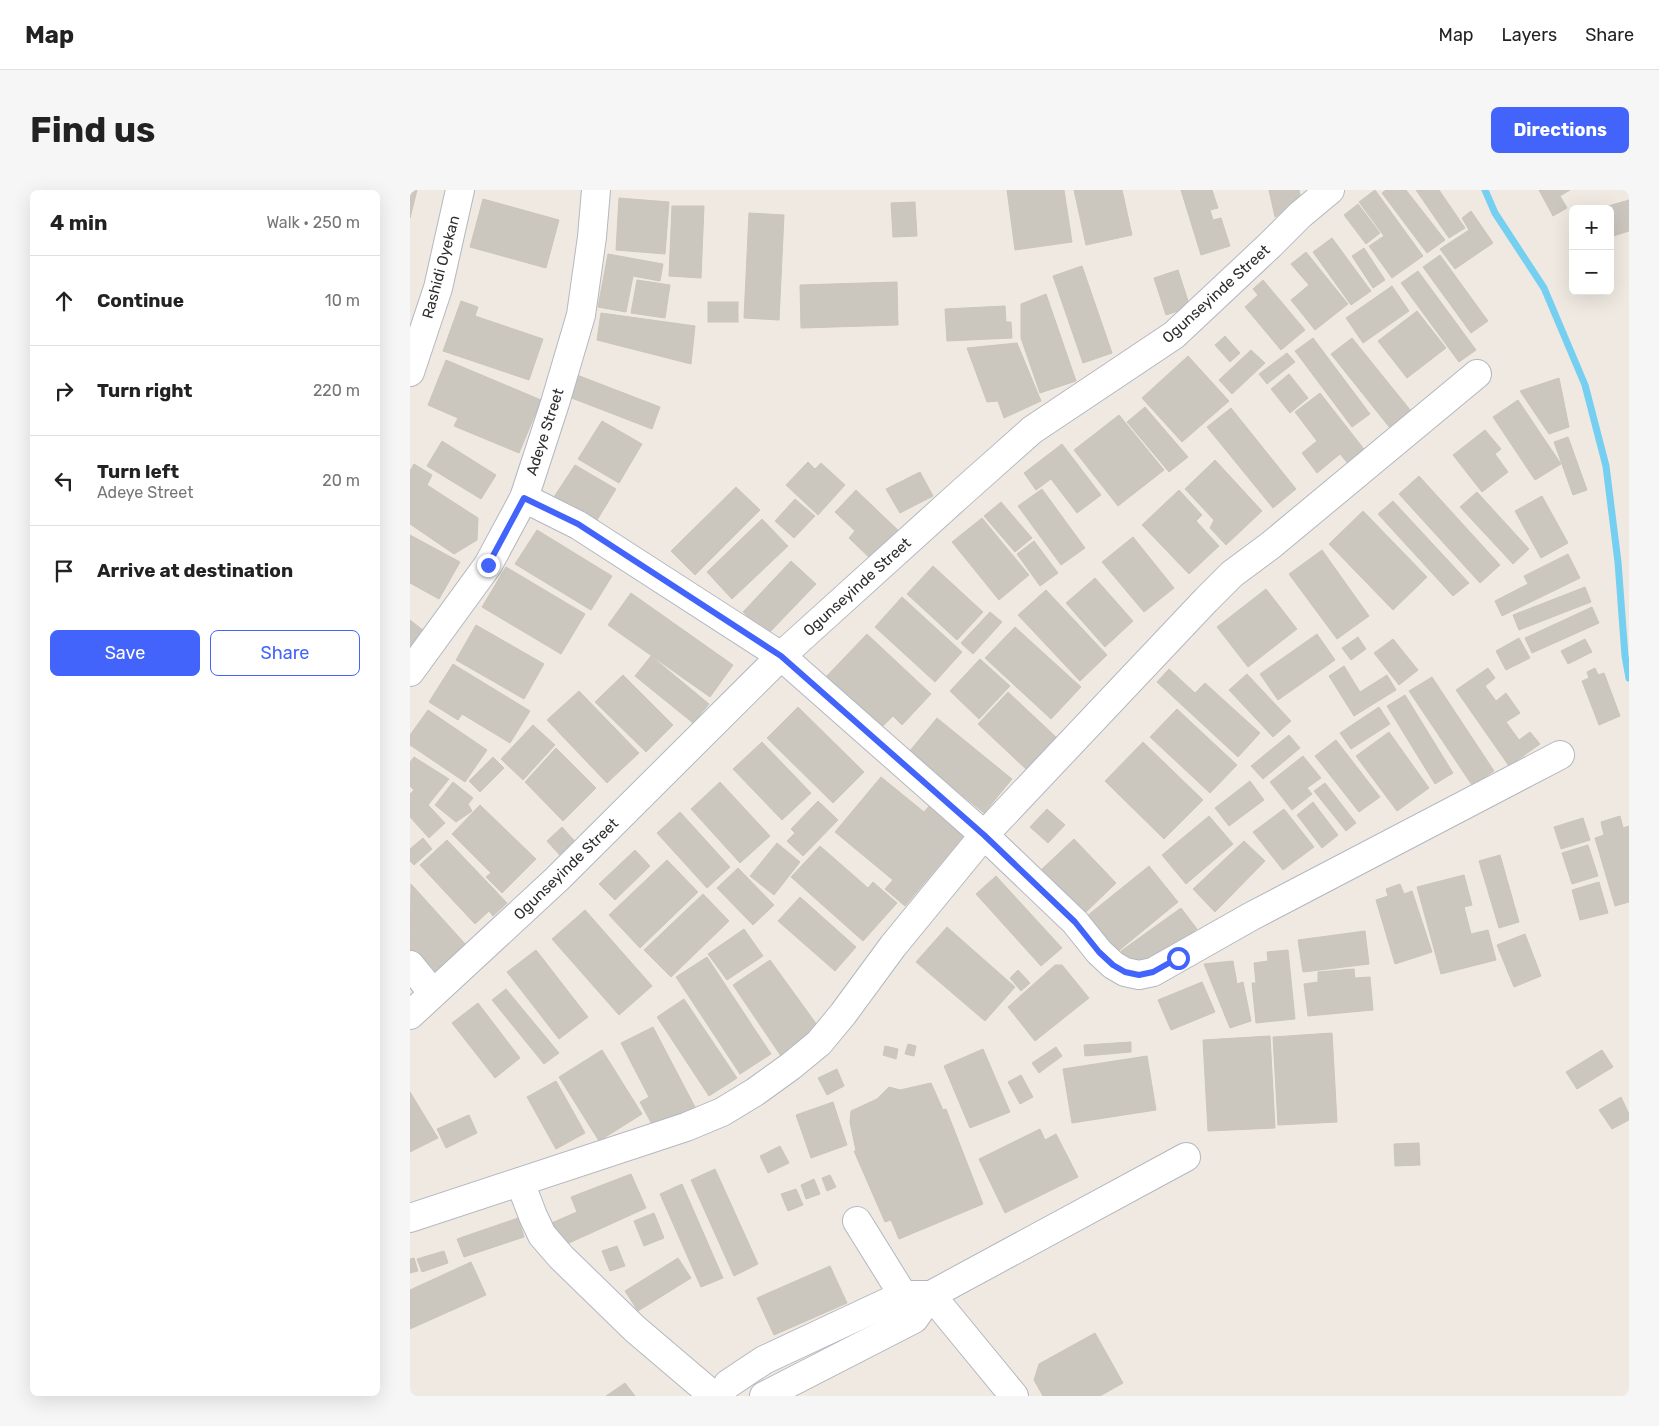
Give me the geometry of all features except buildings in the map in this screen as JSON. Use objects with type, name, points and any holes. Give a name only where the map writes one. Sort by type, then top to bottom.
[{"type":"street","name":"Rashidi Oyekan","points":[[410,372],[438,288],[460,190]]},
{"type":"street","name":"Adeye Street","points":[[410,672],[488,565],[524,498],[581,315],[592,237],[596,190]]},
{"type":"street","name":"Ogunseyinde Street","points":[[410,1015],[557,879],[781,656],[1032,430],[1174,335],[1270,246],[1300,214],[1330,190]]},
{"type":"street","points":[[410,1218],[686,1127],[722,1112],[755,1092],[819,1044],[893,946],[984,835],[1168,639],[1232,574],[1271,545],[1477,374]]},
{"type":"street","points":[[524,498],[578,524],[781,656],[984,835],[1075,922],[1099,952],[1113,965],[1125,972],[1139,975],[1153,972],[1250,917],[1560,755]]},
{"type":"street","points":[[410,965],[432,993]]},
{"type":"street","points":[[764,1396],[909,1307],[1186,1157]]},
{"type":"street","points":[[520,1182],[542,1236],[561,1257],[635,1330],[723,1392],[764,1360],[909,1307]]},
{"type":"street","points":[[858,1221],[909,1307]]},
{"type":"street","points":[[931,1295],[1014,1396]]},
{"type":"waterway","points":[[1485,190],[1495,213],[1544,288],[1585,385],[1606,466],[1618,562],[1625,656],[1629,678]]},
{"type":"route","points":[[488,565],[524,498],[578,524],[781,656],[984,835],[1075,922],[1099,952],[1113,965],[1125,972],[1139,975],[1153,972],[1178,958]]}]
